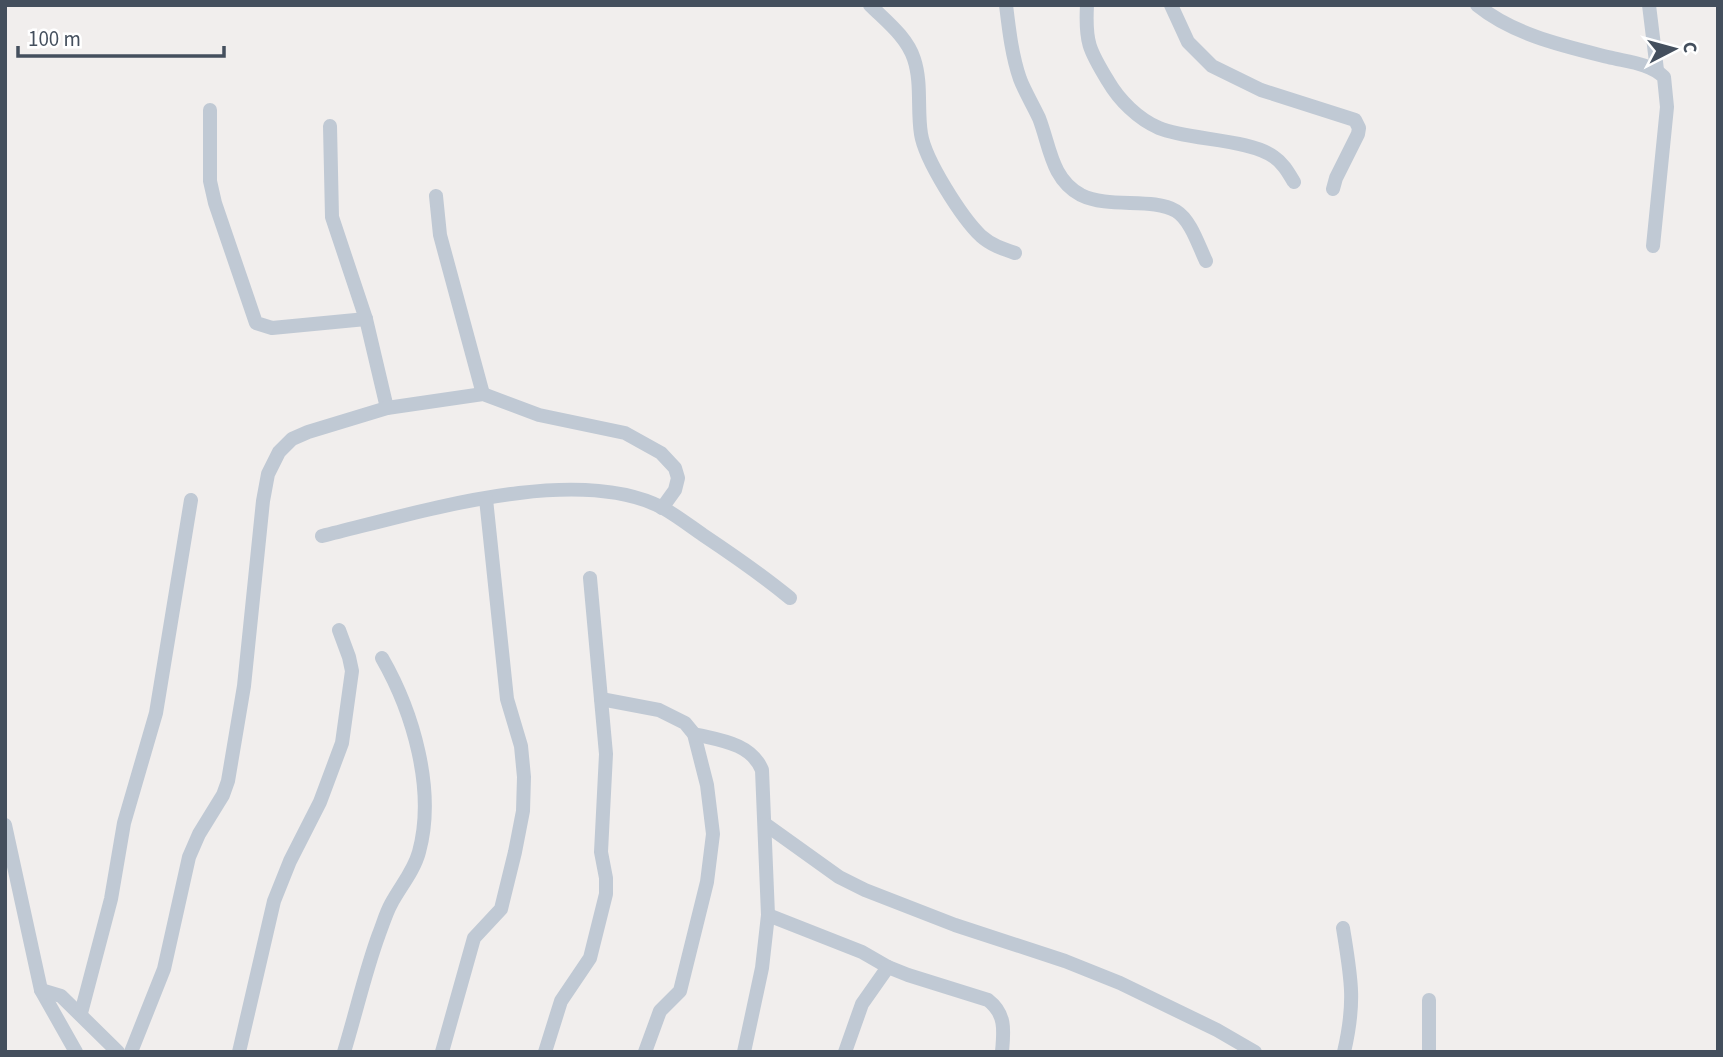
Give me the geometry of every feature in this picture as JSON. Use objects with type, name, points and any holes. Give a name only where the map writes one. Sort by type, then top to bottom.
[{"type":"street","points":[[870,5],[897,32],[914,60],[921,139],[940,177],[982,237],[995,246],[1015,253]]},
{"type":"street","points":[[1006,5],[1009,33],[1020,78],[1039,119],[1053,164],[1065,183],[1081,195],[1096,201],[1163,207],[1177,211],[1206,261]]},
{"type":"street","points":[[1087,5],[1086,33],[1091,54],[1116,95],[1141,118],[1160,128],[1269,153],[1286,168],[1293,182]]},
{"type":"street","points":[[1171,5],[1188,42],[1212,66],[1261,90],[1355,120],[1359,128],[1358,134],[1333,189]]},
{"type":"street","points":[[1477,5],[1491,16],[1555,44],[1657,70],[1664,77],[1667,107],[1653,246]]},
{"type":"street","points":[[1649,5],[1657,70]]},
{"type":"street","points":[[210,110],[210,181],[256,323],[272,328],[366,319]]},
{"type":"street","points":[[330,126],[332,217],[366,319],[387,408]]},
{"type":"street","points":[[436,196],[440,235],[483,394]]},
{"type":"street","points":[[131,1052],[164,968],[189,857],[228,781],[244,686],[263,501],[268,474],[279,452],[292,439],[308,432],[387,408],[483,394],[539,415],[625,433],[661,453],[675,468],[678,478],[675,490],[662,508]]},
{"type":"street","points":[[322,537],[429,510],[516,492],[545,489],[596,492],[640,500],[662,508],[753,569],[790,598]]},
{"type":"street","points":[[442,1052],[474,938],[501,909],[523,811],[521,746],[507,699],[486,499]]},
{"type":"street","points":[[80,1013],[111,899],[124,823],[156,713],[191,500]]},
{"type":"street","points":[[545,1052],[561,1001],[590,958],[606,894],[601,852],[606,754],[590,578]]},
{"type":"street","points":[[239,1052],[274,901],[290,861],[320,802],[342,743],[352,671],[339,630]]},
{"type":"street","points":[[344,1052],[378,936],[390,906],[418,855],[426,817],[422,775],[408,715],[400,692],[382,657]]},
{"type":"street","points":[[600,699],[659,710],[685,723],[694,734],[707,785],[713,834],[707,882],[680,991],[660,1011],[645,1052]]},
{"type":"street","points":[[694,734],[742,747],[759,762],[762,770],[768,915],[762,968],[744,1052]]},
{"type":"street","points":[[765,824],[839,877],[865,890],[1120,983],[1217,1030],[1255,1052]]},
{"type":"street","points":[[5,825],[41,990],[76,1052]]},
{"type":"street","points":[[768,915],[862,952],[888,967],[988,1000],[998,1008],[1002,1017],[1002,1052]]},
{"type":"street","points":[[1343,928],[1353,985],[1352,1010],[1344,1052]]},
{"type":"street","points":[[845,1052],[862,1004],[888,967]]},
{"type":"street","points":[[41,990],[61,996],[118,1052]]},
{"type":"street","points":[[1429,1000],[1429,1052]]}]
